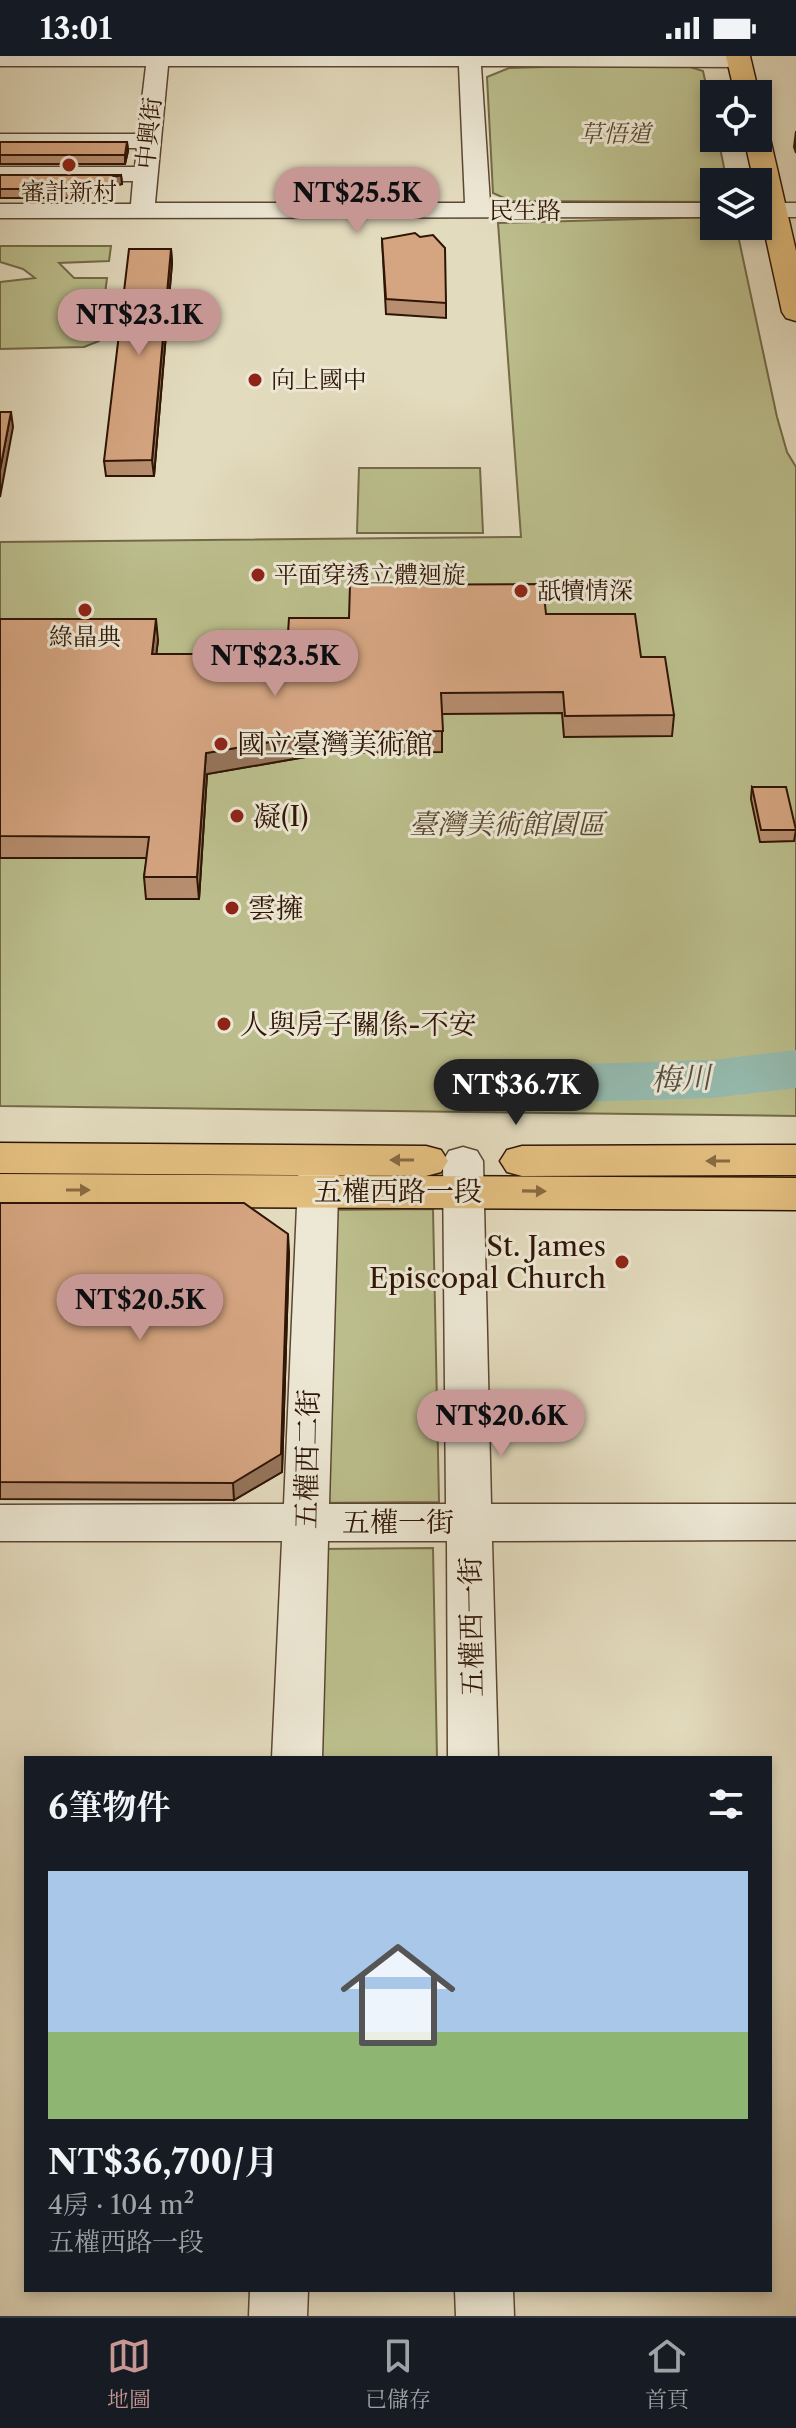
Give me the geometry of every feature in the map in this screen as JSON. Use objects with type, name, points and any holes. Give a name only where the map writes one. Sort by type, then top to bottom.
[{"type":"main road","points":[[739,58],[744,80]]},
{"type":"main road","points":[[761,152],[776,210],[796,312]]},
{"type":"main road","name":"五權西路一段","points":[[0,1158],[318,1175],[463,1176],[796,1194]]},
{"type":"main road","name":"五權西路一段","points":[[463,1176],[796,1160]]},
{"type":"main road","name":"五權西路一段","points":[[0,1190],[318,1175]]},
{"type":"street","points":[[469,57],[478,211]]},
{"type":"street","name":"中興街","points":[[142,211],[158,58]]},
{"type":"street","points":[[0,59],[739,58]]},
{"type":"street","points":[[0,141],[149,141]]},
{"type":"street","points":[[0,174],[145,174]]},
{"type":"street","name":"民生路","points":[[0,211],[700,210]]},
{"type":"street","name":"五權西二街","points":[[297,1756],[318,1175]]},
{"type":"street","name":"五權西一街","points":[[463,1176],[473,1756]]},
{"type":"street","name":"五權一街","points":[[0,1523],[796,1522]]},
{"type":"street","points":[[278,2316],[279,2292]]},
{"type":"street","points":[[484,2292],[485,2316]]},
{"type":"green space","name":"草悟道","points":[[687,66],[703,71],[705,80],[700,80],[700,152],[721,152],[724,168],[700,168],[700,202],[511,201],[493,193],[487,77],[509,68]]},
{"type":"green space","name":"臺灣美術館園區","points":[[700,217],[700,240],[739,240],[777,417],[787,452],[796,467],[796,1116],[0,1106],[0,542],[521,537],[498,223]]},
{"type":"green space","points":[[0,246],[111,246],[109,261],[59,263],[74,278],[107,278],[99,341],[84,347],[0,349],[0,282],[35,278],[23,269],[0,262]]},
{"type":"green space","points":[[359,468],[480,468],[483,533],[357,533]]},
{"type":"green space","points":[[433,1209],[439,1502],[314,1503],[320,1210]]},
{"type":"green space","points":[[433,1548],[437,1756],[315,1756],[319,1549]]},
{"type":"building","points":[[0,142],[127,142],[125,155],[0,155]]},
{"type":"building","points":[[0,175],[121,175],[113,177],[111,189],[0,189]]},
{"type":"building","points":[[415,233],[420,237],[433,235],[445,248],[446,303],[386,299],[382,239]]},
{"type":"building","points":[[129,249],[171,249],[152,460],[104,461]]},
{"type":"building","points":[[0,412],[11,412],[0,470]]},
{"type":"building","name":"國立臺灣美術館","points":[[543,584],[546,614],[635,614],[641,657],[665,657],[674,715],[565,716],[563,692],[441,693],[443,731],[328,732],[206,753],[197,877],[144,877],[149,837],[0,836],[0,619],[156,619],[152,654],[237,654],[238,633],[288,633],[289,618],[349,618],[350,585]]},
{"type":"building","points":[[752,787],[786,787],[796,830],[761,830]]},
{"type":"building","points":[[0,1203],[244,1203],[288,1234],[281,1454],[233,1483],[0,1482]]},
{"type":"waterway","name":"梅川","points":[[517,1085],[712,1079],[796,1069]]},
{"type":"place","name":"審計新村","points":[[69,165]]},
{"type":"place","name":"向上國中","points":[[255,380]]},
{"type":"place","name":"平面穿透立體迴旋","points":[[258,575]]},
{"type":"place","name":"舐犢情深","points":[[521,591]]},
{"type":"place","name":"綠晶典","points":[[85,610]]},
{"type":"place","name":"國立臺灣美術館","points":[[221,744]]},
{"type":"place","name":"凝(I)","points":[[237,816]]},
{"type":"place","name":"雲擁","points":[[232,908]]},
{"type":"place","name":"人與房子關係-不安","points":[[224,1024]]},
{"type":"place","name":"St. James Episcopal Church","points":[[622,1262]]}]
